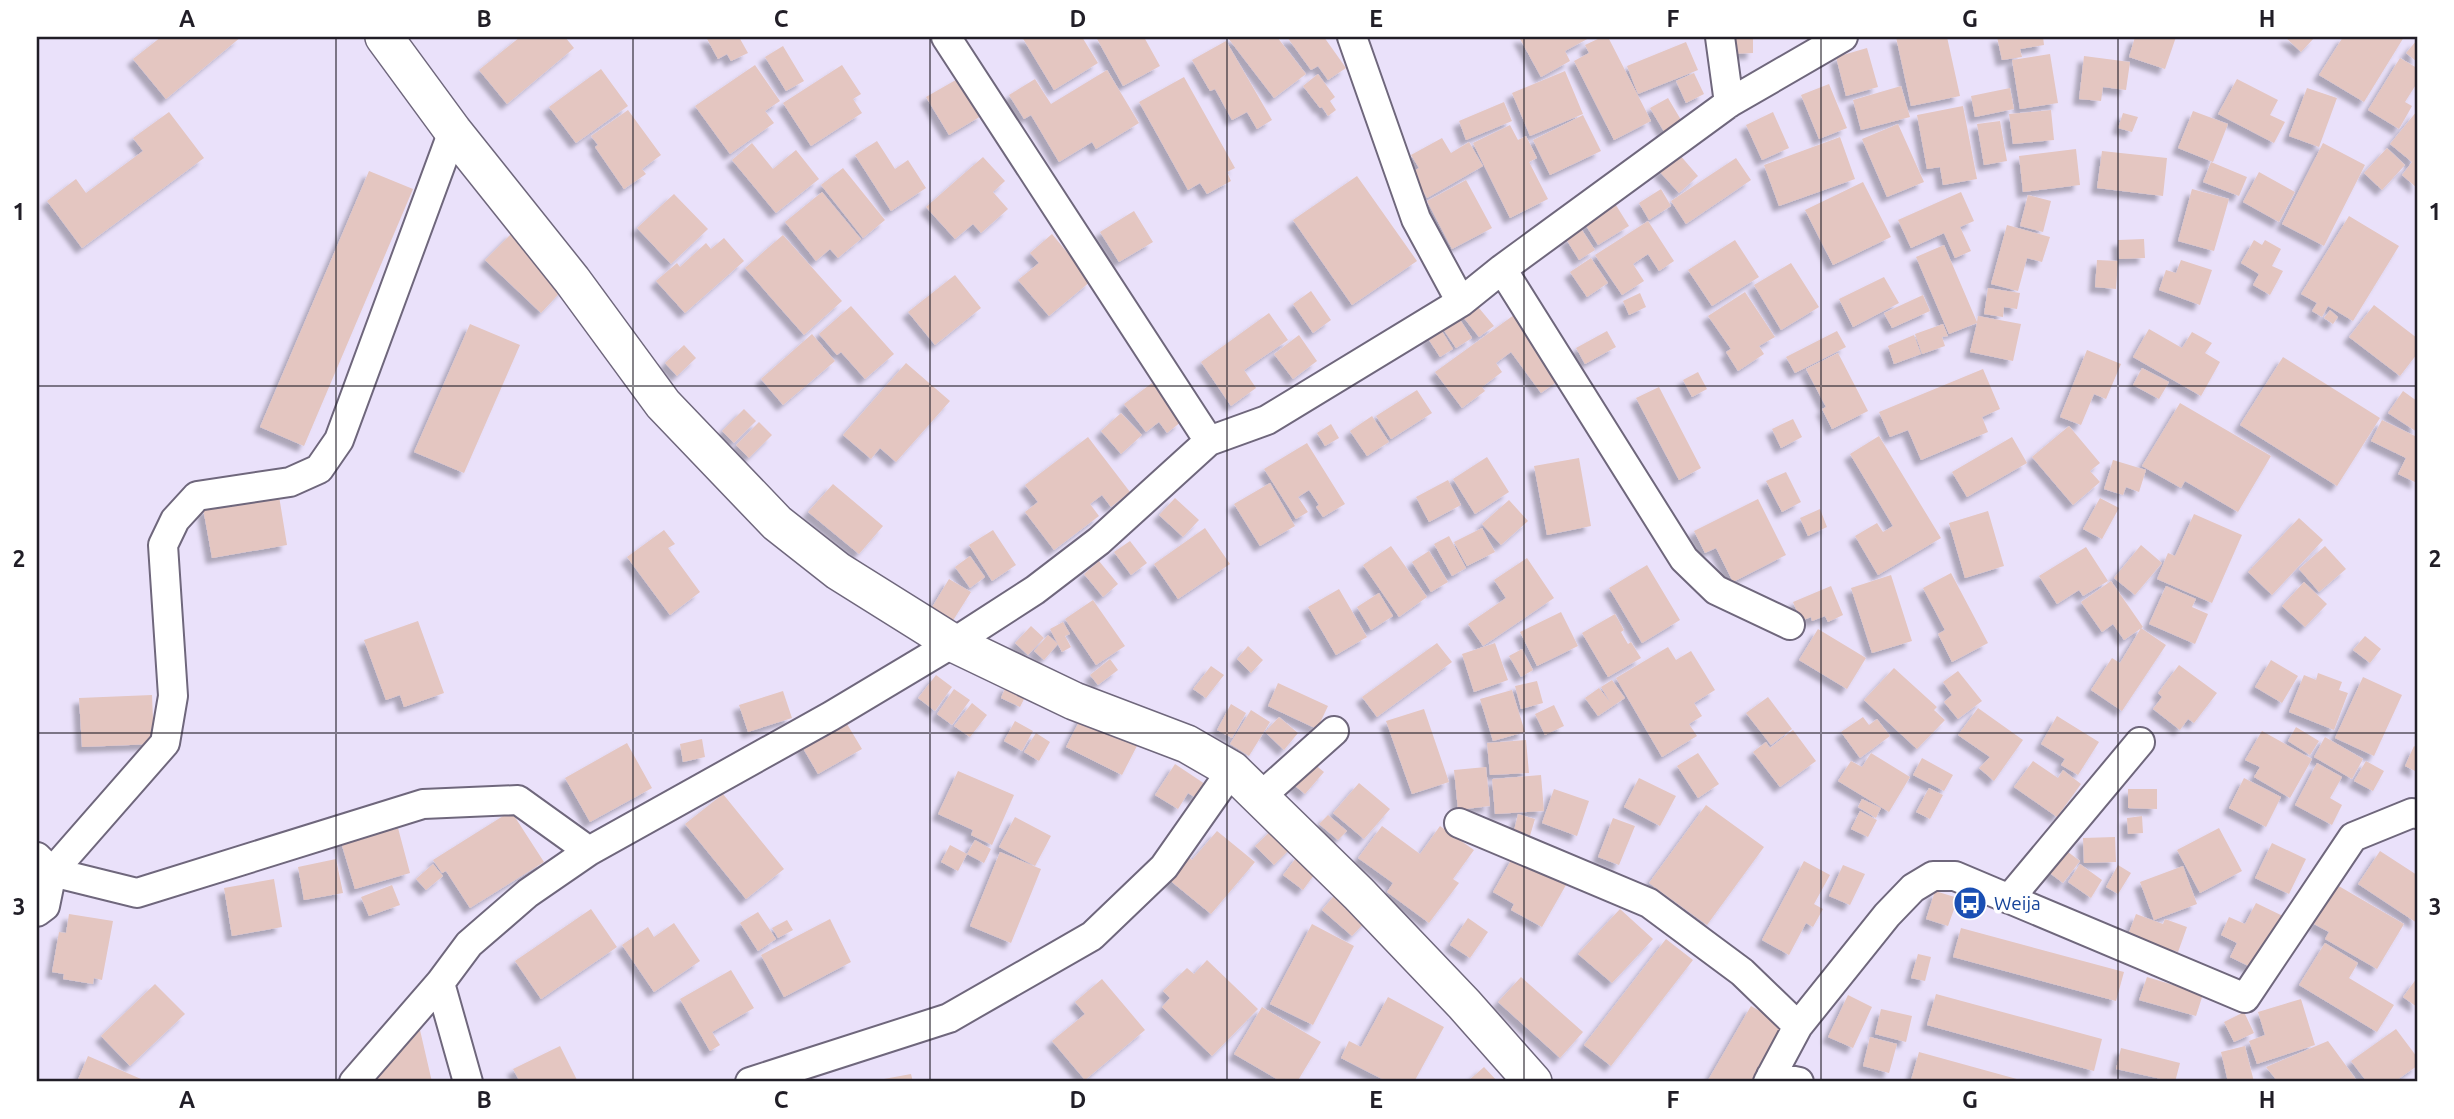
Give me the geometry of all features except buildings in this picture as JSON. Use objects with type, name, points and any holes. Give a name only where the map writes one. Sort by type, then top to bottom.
[{"type":"street","points":[[384,37],[453,131],[572,280],[663,404],[769,515],[838,571],[953,643],[1074,701],[1187,744],[1232,770],[1359,894],[1464,1004],[1533,1082]]},
{"type":"street","points":[[946,37],[1209,441]]},
{"type":"street","points":[[1352,37],[1416,219],[1461,302]]},
{"type":"street","points":[[1720,37],[1729,103]]},
{"type":"street","points":[[354,1082],[440,983],[469,944],[528,892],[589,851],[831,716],[1035,590],[1100,541],[1209,441],[1267,420],[1461,302],[1729,103],[1843,37]]},
{"type":"street","points":[[37,912],[45,906],[44,864],[165,743],[173,696],[163,545],[175,520],[197,496],[290,482],[319,469],[339,440],[453,131]]},
{"type":"street","points":[[1502,269],[1684,559],[1716,590],[1790,625]]},
{"type":"street","points":[[1259,798],[1334,731]]},
{"type":"street","points":[[2009,899],[2140,741]]},
{"type":"street","points":[[750,1082],[949,1018],[1092,936],[1164,867],[1232,770]]},
{"type":"street","points":[[44,864],[137,893],[424,804],[518,800],[589,851]]},
{"type":"street","points":[[1799,1082],[1770,1079],[1798,1026],[1887,915],[1913,888],[1933,876],[1955,876],[2245,999],[2353,837],[2412,813],[2417,814]]},
{"type":"street","points":[[1459,823],[1648,902],[1742,972],[1798,1026]]},
{"type":"street","points":[[440,983],[468,1082]]},
{"type":"place","name":"Weija","points":[[1970,903]]}]
